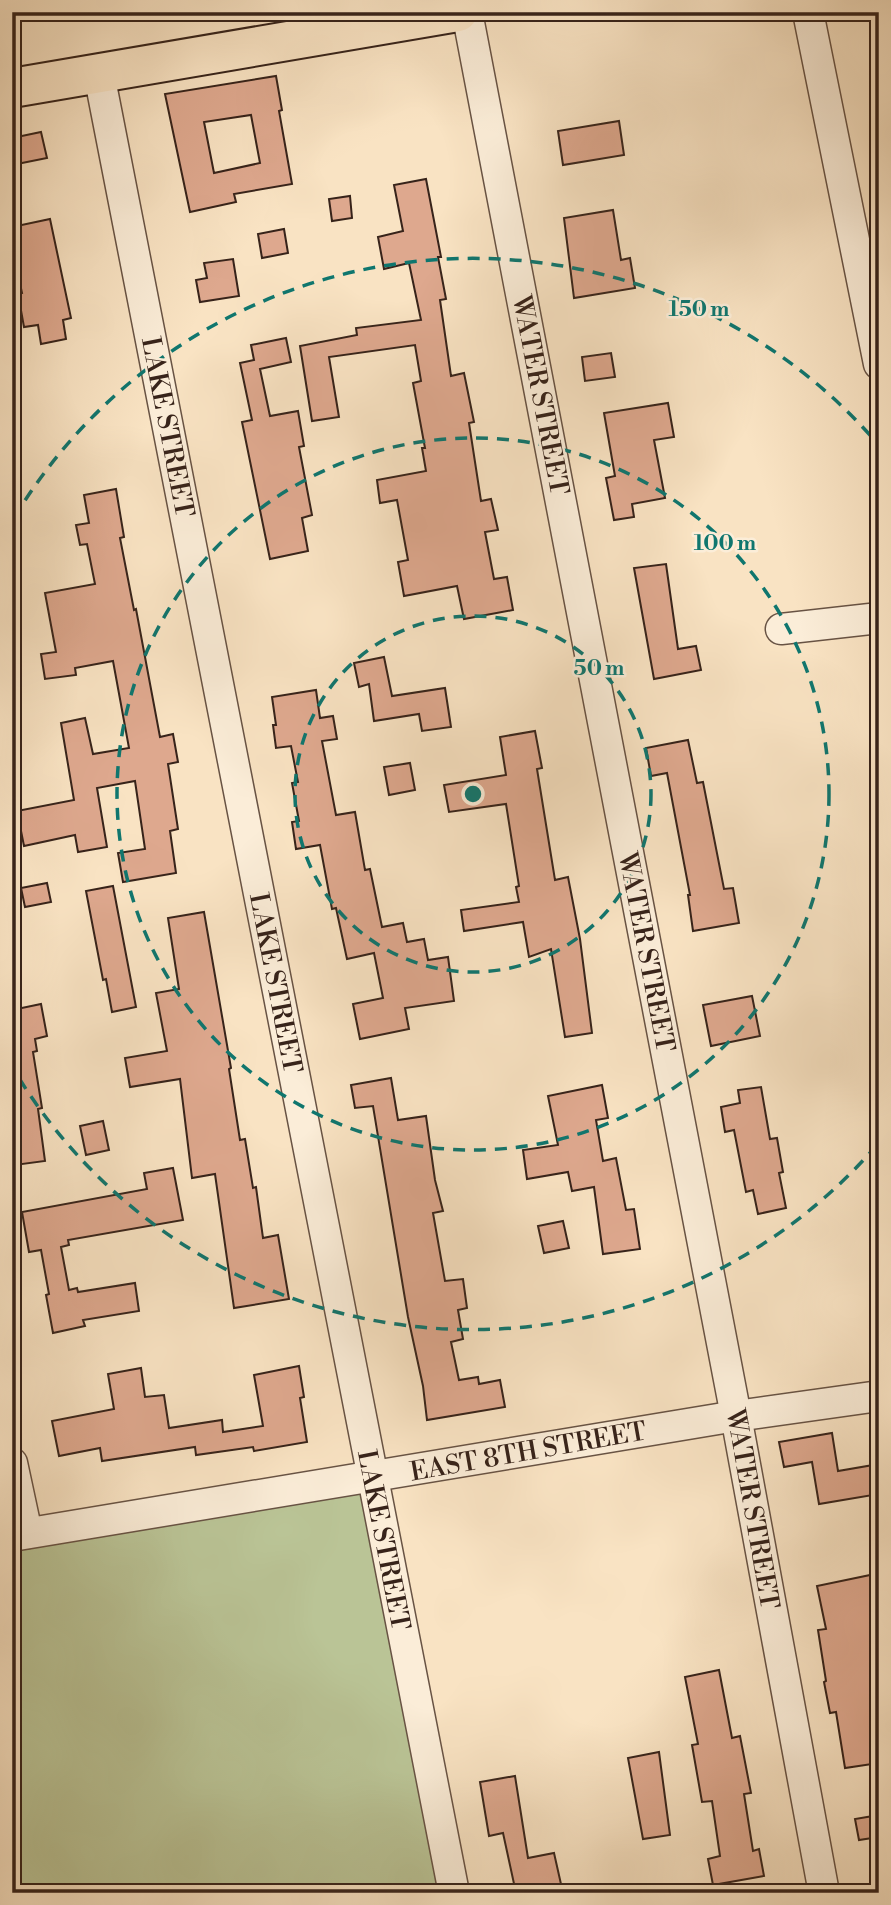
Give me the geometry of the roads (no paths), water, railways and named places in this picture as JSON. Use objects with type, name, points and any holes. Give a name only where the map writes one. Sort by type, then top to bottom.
[{"type":"main road","points":[[12,88],[458,12]]},
{"type":"street","name":"WATER STREET","points":[[467,12],[736,1416],[824,1893]]},
{"type":"street","points":[[808,12],[877,346]]},
{"type":"street","name":"LAKE STREET","points":[[99,74],[454,1893]]},
{"type":"street","points":[[781,629],[879,618]]},
{"type":"street","name":"EAST 8TH STREET","points":[[20,1534],[736,1416],[879,1396]]},
{"type":"street","points":[[12,1463],[20,1534]]}]
